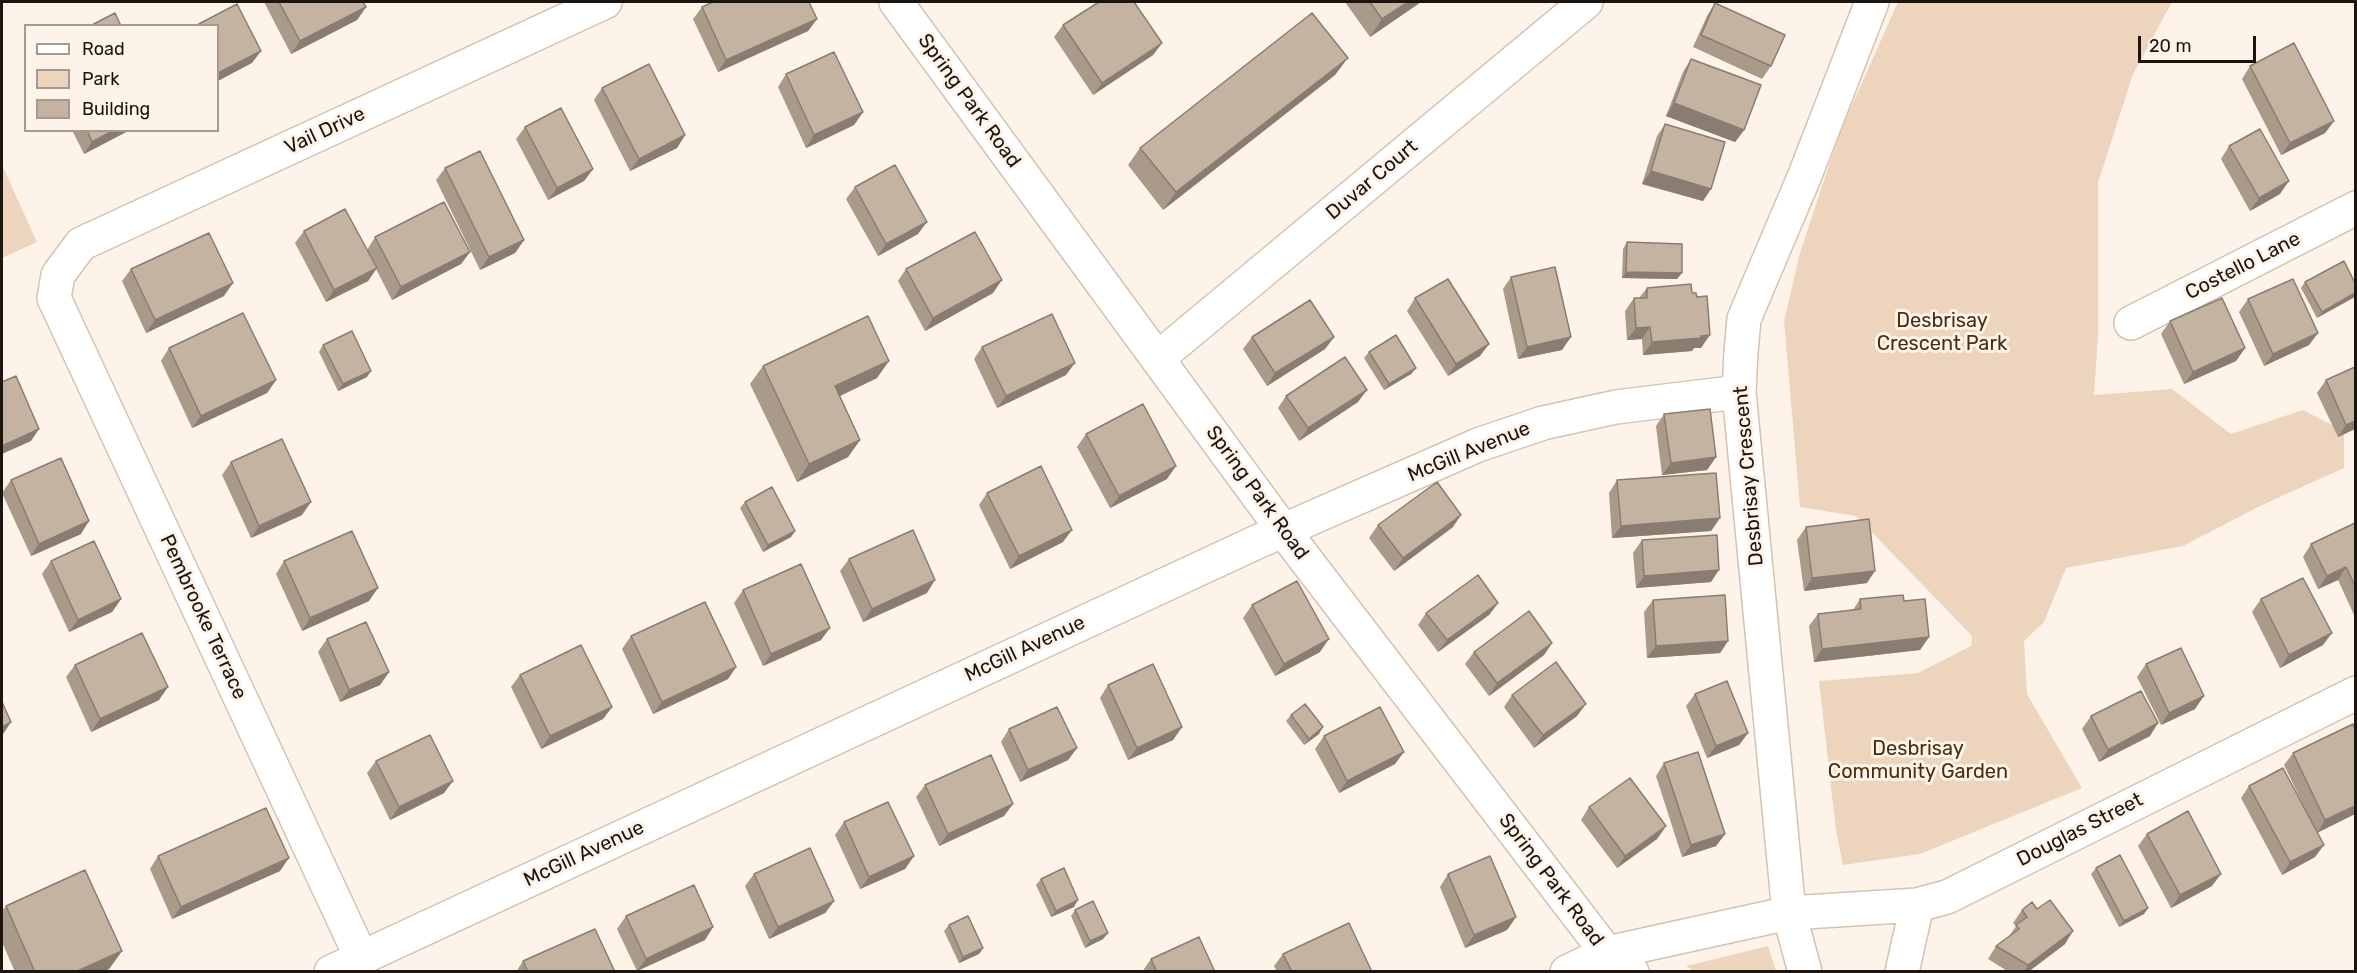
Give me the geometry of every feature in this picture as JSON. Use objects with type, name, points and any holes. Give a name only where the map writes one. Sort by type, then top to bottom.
[{"type":"street","name":"Vail Drive","points":[[58,276],[81,244],[605,2]]},
{"type":"street","name":"Spring Park Road","points":[[896,2],[1283,530],[1619,962]]},
{"type":"street","name":"Duvar Court","points":[[1158,358],[1586,2]]},
{"type":"street","name":"Desbrisay Crescent","points":[[1805,972],[1789,913],[1739,392],[1744,319],[1805,174],[1872,2]]},
{"type":"street","name":"Costello Lane","points":[[2131,323],[2355,208]]},
{"type":"street","name":"Pembrooke Terrace","points":[[58,276],[54,298],[361,957]]},
{"type":"street","name":"McGill Avenue","points":[[331,972],[1283,530],[1478,445],[1543,423],[1616,407],[1739,392]]},
{"type":"street","name":"Douglas Street","points":[[1567,972],[1619,962],[1789,913],[1917,905],[1947,897],[2355,693]]},
{"type":"street","points":[[1902,972],[1917,905]]},
{"type":"green space","name":"Desbrisay Crescent Park","points":[[1898,2],[2172,2],[2133,74],[2098,183],[2098,335],[2094,395],[2172,389],[2231,434],[2303,410],[2344,431],[2344,468],[2260,506],[2183,546],[2066,568],[2044,622],[2024,641],[2027,694],[2082,788],[1920,854],[1843,865],[1836,831],[1819,681],[1918,673],[1971,646],[1972,636],[1856,516],[1800,507],[1784,321],[1800,253],[1840,132]]},
{"type":"green space","points":[[2,165],[37,242],[2,258]]},
{"type":"green space","points":[[1768,946],[1776,971],[1694,971],[1686,966]]},
{"type":"building","points":[[279,2],[363,2],[366,7],[300,41]]},
{"type":"building","points":[[713,2],[809,2],[817,19],[726,60],[702,7]]},
{"type":"building","points":[[1099,2],[1134,2],[1162,43],[1102,83],[1063,25]]},
{"type":"building","points":[[1370,2],[1408,2],[1382,19]]},
{"type":"building","points":[[1715,3],[1785,35],[1771,66],[1701,35]]},
{"type":"building","points":[[237,4],[261,51],[219,72],[219,24],[199,24]]},
{"type":"building","points":[[115,13],[120,24],[94,24]]},
{"type":"building","points":[[1312,13],[1348,58],[1176,192],[1140,148]]},
{"type":"building","points":[[2294,43],[2334,121],[2290,143],[2250,66]]},
{"type":"building","points":[[834,52],[863,112],[814,135],[786,74]]},
{"type":"building","points":[[1691,59],[1761,85],[1744,130],[1674,103]]},
{"type":"building","points":[[649,64],[685,135],[639,159],[602,88]]},
{"type":"building","points":[[561,108],[593,169],[557,188],[525,127]]},
{"type":"building","points":[[1665,124],[1725,142],[1711,189],[1651,171]]},
{"type":"building","points":[[2260,129],[2289,181],[2259,198],[2229,146]]},
{"type":"building","points":[[88,132],[110,132],[92,142]]},
{"type":"building","points":[[480,151],[524,240],[489,257],[445,168]]},
{"type":"building","points":[[895,165],[927,222],[886,244],[855,187]]},
{"type":"building","points":[[444,202],[470,252],[401,287],[375,237]]},
{"type":"building","points":[[345,209],[377,268],[334,290],[304,231]]},
{"type":"building","points":[[975,232],[1002,280],[933,318],[906,269]]},
{"type":"building","points":[[209,233],[233,283],[155,320],[131,269]]},
{"type":"building","points":[[1627,242],[1682,244],[1682,273],[1626,272]]},
{"type":"building","points":[[2344,261],[2355,283],[2355,293],[2322,312],[2305,282]]},
{"type":"building","points":[[1555,267],[1571,337],[1527,347],[1511,277]]},
{"type":"building","points":[[1448,279],[1489,344],[1456,364],[1415,298]]},
{"type":"building","points":[[2293,279],[2318,333],[2273,354],[2248,299]]},
{"type":"building","points":[[1691,284],[1692,293],[1696,293],[1697,297],[1707,296],[1710,335],[1701,336],[1701,338],[1652,342],[1650,327],[1636,328],[1634,298],[1647,298],[1647,288]]},
{"type":"building","points":[[2222,298],[2245,348],[2193,372],[2170,321]]},
{"type":"building","points":[[1310,300],[1334,337],[1275,373],[1252,337]]},
{"type":"building","points":[[243,313],[276,380],[201,416],[169,348]]},
{"type":"building","points":[[1052,314],[1075,363],[1006,396],[982,347]]},
{"type":"building","points":[[868,316],[889,361],[835,386],[860,440],[809,464],[763,366]]},
{"type":"building","points":[[352,331],[371,371],[343,384],[323,345]]},
{"type":"building","points":[[1396,335],[1416,368],[1389,384],[1369,352]]},
{"type":"building","points":[[1345,357],[1367,390],[1308,428],[1286,396]]},
{"type":"building","points":[[2355,367],[2355,421],[2346,425],[2326,380]]},
{"type":"building","points":[[16,376],[39,429],[2,446],[2,382]]},
{"type":"building","points":[[1143,404],[1176,466],[1119,496],[1086,434]]},
{"type":"building","points":[[1710,409],[1716,457],[1671,463],[1664,414]]},
{"type":"building","points":[[282,439],[311,502],[259,526],[231,462]]},
{"type":"building","points":[[61,458],[89,521],[39,544],[11,480]]},
{"type":"building","points":[[1041,466],[1072,530],[1019,556],[987,493]]},
{"type":"building","points":[[1716,473],[1720,518],[1621,526],[1617,480]]},
{"type":"building","points":[[1437,482],[1461,515],[1403,558],[1378,525]]},
{"type":"building","points":[[772,487],[795,531],[768,545],[745,502]]},
{"type":"building","points":[[1869,519],[1875,571],[1812,578],[1806,527]]},
{"type":"building","points":[[2355,523],[2355,586],[2346,567],[2327,576],[2311,544]]},
{"type":"building","points":[[913,530],[935,580],[872,609],[849,559]]},
{"type":"building","points":[[352,531],[378,588],[310,618],[284,561]]},
{"type":"building","points":[[1717,535],[1719,570],[1644,576],[1642,540]]},
{"type":"building","points":[[94,541],[121,599],[78,620],[51,561]]},
{"type":"building","points":[[801,564],[830,628],[771,654],[743,590]]},
{"type":"building","points":[[1478,575],[1498,603],[1447,640],[1426,613]]},
{"type":"building","points":[[2303,578],[2332,633],[2289,655],[2261,599]]},
{"type":"building","points":[[1297,581],[1329,639],[1284,664],[1252,605]]},
{"type":"building","points":[[1725,595],[1728,641],[1656,646],[1653,600]]},
{"type":"building","points":[[1903,595],[1904,601],[1925,599],[1929,637],[1822,649],[1818,614],[1861,609],[1860,599]]},
{"type":"building","points":[[705,602],[736,667],[662,702],[631,636]]},
{"type":"building","points":[[1529,611],[1552,643],[1497,683],[1474,652]]},
{"type":"building","points":[[366,622],[389,672],[349,690],[327,639]]},
{"type":"building","points":[[142,633],[168,687],[100,719],[75,665]]},
{"type":"building","points":[[581,645],[612,707],[550,736],[520,675]]},
{"type":"building","points":[[2181,648],[2204,696],[2169,713],[2146,664]]},
{"type":"building","points":[[1556,662],[1586,704],[1543,735],[1512,695]]},
{"type":"building","points":[[1153,664],[1182,727],[1137,748],[1108,685]]},
{"type":"building","points":[[1727,681],[1748,733],[1716,746],[1695,694]]},
{"type":"building","points":[[2141,691],[2158,723],[2108,750],[2091,716]]},
{"type":"building","points":[[2,702],[11,722],[2,727]]},
{"type":"building","points":[[1305,704],[1323,727],[1309,739],[1291,715]]},
{"type":"building","points":[[1057,707],[1077,748],[1028,770],[1009,729]]},
{"type":"building","points":[[1380,707],[1404,752],[1347,781],[1324,736]]},
{"type":"building","points":[[2353,724],[2355,729],[2355,806],[2325,820],[2293,753]]},
{"type":"building","points":[[430,735],[453,781],[399,807],[376,761]]},
{"type":"building","points":[[1698,752],[1725,834],[1691,845],[1664,763]]},
{"type":"building","points":[[991,755],[1013,804],[948,834],[925,785]]},
{"type":"building","points":[[2283,768],[2324,845],[2290,862],[2249,786]]},
{"type":"building","points":[[1630,778],[1666,826],[1625,856],[1589,807]]},
{"type":"building","points":[[888,802],[914,856],[869,877],[844,822]]},
{"type":"building","points":[[266,808],[289,858],[181,907],[158,856]]},
{"type":"building","points":[[2188,811],[2221,874],[2180,895],[2147,834]]},
{"type":"building","points":[[810,848],[834,901],[778,927],[754,874]]},
{"type":"building","points":[[2120,855],[2148,908],[2124,921],[2096,868]]},
{"type":"building","points":[[1490,856],[1516,917],[1474,935],[1448,874]]},
{"type":"building","points":[[1064,868],[1078,900],[1056,911],[1041,879]]},
{"type":"building","points":[[85,870],[122,951],[75,972],[35,972],[6,906]]},
{"type":"building","points":[[694,885],[713,927],[646,959],[626,916]]},
{"type":"building","points":[[2050,900],[2073,931],[2028,965],[1996,946],[2019,929],[2016,925],[2027,917],[2022,910],[2032,902],[2037,909]]},
{"type":"building","points":[[1093,901],[1108,933],[1090,941],[1075,910]]},
{"type":"building","points":[[968,916],[983,948],[963,957],[949,925]]},
{"type":"building","points":[[1349,923],[1372,972],[1292,972],[1283,954]]},
{"type":"building","points":[[595,929],[615,972],[528,972],[523,961]]},
{"type":"building","points":[[1199,937],[1215,972],[1157,972],[1151,959]]},
{"type":"park label","name":"Desbrisay Community Garden","points":[[1918,760]]}]
